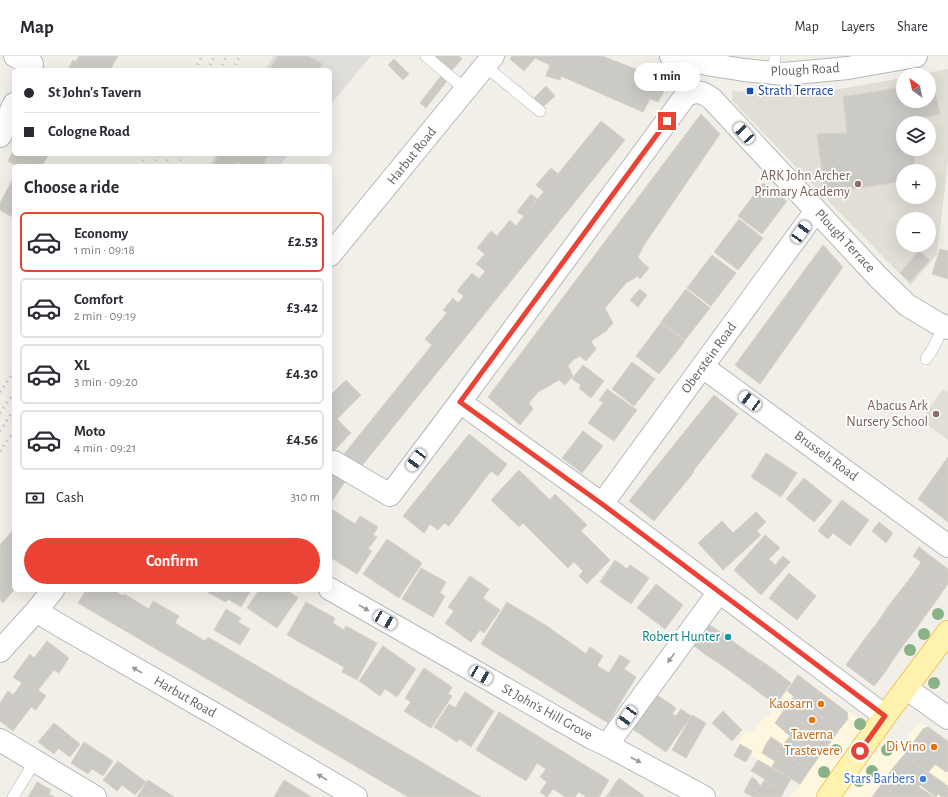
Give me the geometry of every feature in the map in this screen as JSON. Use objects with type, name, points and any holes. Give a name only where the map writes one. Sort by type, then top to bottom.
[{"type":"main road","points":[[828,797],[885,716],[948,632]]},
{"type":"street","name":"Plough Road","points":[[670,56],[738,69],[775,64],[784,74],[848,68],[916,56]]},
{"type":"street","name":"Harbut Road","points":[[332,253],[489,61]]},
{"type":"street","name":"Plough Terrace","points":[[460,402],[686,95],[692,92],[701,92],[712,99],[879,278],[907,305],[946,327]]},
{"type":"street","points":[[0,136],[12,109]]},
{"type":"street","name":"Oberstein Road","points":[[602,504],[810,219],[818,213]]},
{"type":"street","name":"Brussels Road","points":[[703,367],[948,546]]},
{"type":"street","points":[[334,462],[390,495],[460,402],[602,504],[885,716]]},
{"type":"street","name":"St John's Hill Grove","points":[[332,590],[592,738],[607,744],[704,797]]},
{"type":"street","points":[[0,651],[38,610],[52,592]]},
{"type":"street","points":[[607,744],[718,592]]},
{"type":"street","name":"Harbut Road","points":[[38,610],[61,626],[356,797]]},
{"type":"street","points":[[906,688],[948,718]]},
{"type":"street","points":[[0,740],[95,797]]},
{"type":"lane","points":[[426,56],[466,90]]},
{"type":"lane","points":[[489,61],[540,111]]},
{"type":"lane","points":[[926,359],[946,327]]},
{"type":"lane","points":[[13,797],[35,761]]},
{"type":"shaded area","points":[[273,56],[371,56],[332,103],[332,68],[266,68]]},
{"type":"shaded area","name":"ARK John Archer Primary Academy","points":[[948,69],[948,161],[937,254],[911,285],[732,100],[732,91],[790,95],[828,91],[896,79],[896,108],[936,108],[936,71]]},
{"type":"shaded area","points":[[215,156],[287,156],[281,164],[210,164]]},
{"type":"shaded area","name":"Abacus Ark Nursery School","points":[[943,389],[947,392],[948,391],[948,440],[921,420]]},
{"type":"shaded area","points":[[798,675],[812,685],[813,684],[857,717],[898,750],[918,723],[921,722],[948,740],[948,797],[790,797],[800,784],[736,746],[746,731],[751,734],[765,716],[768,718]]},
{"type":"building","points":[[79,56],[118,56],[111,68],[69,68],[73,60],[76,62]]},
{"type":"building","points":[[278,56],[308,56],[322,64],[320,68],[271,68]]},
{"type":"building","points":[[432,56],[459,56],[462,59],[450,72]]},
{"type":"building","points":[[512,56],[602,56],[669,82],[658,102],[650,99],[643,112],[561,76],[560,80],[546,76],[550,65],[535,58],[524,71],[510,59]]},
{"type":"building","points":[[394,59],[409,74],[403,80],[388,65]]},
{"type":"building","points":[[444,72],[450,77],[426,108],[420,103]]},
{"type":"building","points":[[546,86],[555,96],[543,107],[534,98]]},
{"type":"building","points":[[896,88],[896,108],[936,108],[936,96],[940,114],[930,116],[896,116],[896,156],[914,156],[914,164],[896,164],[896,182],[825,193],[817,134],[847,133],[843,97]]},
{"type":"building","points":[[701,114],[720,134],[644,245],[638,257],[649,268],[640,279],[638,276],[626,283],[605,308],[613,323],[606,331],[591,341],[596,349],[586,361],[580,356],[573,360],[568,366],[573,376],[565,385],[559,380],[538,392],[529,403],[533,409],[520,425],[488,397]]},
{"type":"building","points":[[601,121],[625,140],[360,468],[344,454],[432,345],[425,339],[447,313],[443,310],[453,298],[458,303],[464,296],[457,291],[472,273],[479,279],[485,271],[476,264],[485,254],[477,248],[491,231],[497,236],[510,220],[516,226]]},
{"type":"building","points":[[12,154],[12,156],[48,156],[43,164],[14,164],[8,161]]},
{"type":"building","points":[[218,156],[268,156],[263,164],[242,164],[238,162],[237,164],[214,164]]},
{"type":"building","points":[[551,168],[558,174],[544,192],[536,185]]},
{"type":"building","points":[[12,181],[12,217],[0,210],[0,203]]},
{"type":"building","points":[[763,183],[787,201],[762,234],[738,216]]},
{"type":"building","points":[[531,194],[537,199],[524,216],[517,212]]},
{"type":"building","points":[[739,219],[763,238],[738,270],[714,252]]},
{"type":"building","points":[[823,245],[843,267],[760,384],[735,365]]},
{"type":"building","points":[[940,249],[948,251],[948,279],[932,274]]},
{"type":"building","points":[[918,252],[930,260],[910,282],[900,273]]},
{"type":"building","points":[[712,255],[736,273],[711,306],[687,288]]},
{"type":"building","points":[[640,289],[647,295],[638,307],[630,300]]},
{"type":"building","points":[[686,289],[710,308],[685,340],[661,322]]},
{"type":"building","points":[[661,323],[685,341],[659,374],[636,356]]},
{"type":"building","points":[[632,362],[655,379],[634,406],[612,389]]},
{"type":"building","points":[[583,365],[604,381],[591,398],[579,388],[581,385],[572,379]]},
{"type":"building","points":[[346,380],[361,395],[337,419],[351,433],[332,453],[332,394]]},
{"type":"building","points":[[607,389],[637,410],[614,441],[588,423],[603,403],[599,400]]},
{"type":"building","points":[[714,395],[738,414],[693,471],[694,472],[654,521],[629,501]]},
{"type":"building","points":[[583,431],[603,446],[582,473],[562,458]]},
{"type":"building","points":[[469,434],[507,464],[498,476],[491,471],[449,526],[444,523],[438,530],[430,524],[424,533],[403,516]]},
{"type":"building","points":[[766,453],[797,473],[781,497],[751,477]]},
{"type":"building","points":[[948,457],[948,522],[918,499]]},
{"type":"building","points":[[519,470],[550,500],[555,494],[587,525],[581,531],[610,560],[587,584],[579,576],[583,571],[574,562],[568,568],[523,523],[519,527],[491,500]]},
{"type":"building","points":[[332,472],[346,480],[332,501]]},
{"type":"building","points":[[804,478],[832,501],[814,522],[786,499]]},
{"type":"building","points":[[842,500],[869,520],[850,546],[833,533],[828,539],[818,531]]},
{"type":"building","points":[[332,509],[355,524],[360,516],[378,527],[373,535],[377,537],[368,549],[372,551],[357,574],[332,558]]},
{"type":"building","points":[[756,512],[766,522],[757,531],[761,535],[723,570],[698,543],[722,521],[733,533]]},
{"type":"building","points":[[879,522],[893,533],[886,543],[872,531]]},
{"type":"building","points":[[12,531],[12,592],[3,603],[0,600],[0,545]]},
{"type":"building","points":[[765,535],[780,548],[769,559],[775,565],[783,556],[790,562],[761,595],[734,570]]},
{"type":"building","points":[[387,539],[422,563],[399,598],[363,574]]},
{"type":"building","points":[[919,547],[948,569],[948,584],[945,588],[918,567],[921,562],[913,556]]},
{"type":"building","points":[[615,560],[627,569],[630,565],[649,578],[631,604],[600,582]]},
{"type":"building","points":[[918,567],[945,588],[936,601],[908,581]]},
{"type":"building","points":[[421,568],[446,582],[440,593],[445,596],[433,617],[402,599]]},
{"type":"building","points":[[789,573],[816,596],[797,620],[769,598]]},
{"type":"building","points":[[470,576],[489,589],[483,598],[500,610],[484,633],[480,630],[471,642],[445,623],[454,611],[448,607]]},
{"type":"building","points":[[908,581],[936,601],[925,616],[897,595]]},
{"type":"building","points":[[656,584],[683,605],[665,629],[637,608]]},
{"type":"building","points":[[85,592],[116,592],[123,596],[124,594],[149,609],[153,601],[179,616],[175,623],[205,641],[208,637],[481,797],[408,797],[78,603]]},
{"type":"building","points":[[207,592],[250,592],[241,607],[228,599],[226,602]]},
{"type":"building","points":[[258,592],[290,592],[298,598],[277,628],[247,608]]},
{"type":"building","points":[[897,595],[925,616],[916,629],[887,608]]},
{"type":"building","points":[[306,602],[335,618],[333,623],[344,630],[346,626],[377,643],[357,680],[342,672],[344,667],[287,635]]},
{"type":"building","points":[[507,602],[547,626],[586,654],[590,647],[603,656],[597,666],[609,673],[620,655],[630,661],[624,669],[636,677],[608,723],[481,644]]},
{"type":"building","points":[[887,608],[916,629],[905,643],[877,623]]},
{"type":"building","points":[[226,609],[241,618],[238,622],[250,629],[240,645],[214,630]]},
{"type":"building","points":[[877,623],[905,643],[895,657],[866,637]]},
{"type":"building","points":[[708,624],[722,633],[706,655],[693,645]]},
{"type":"building","points":[[722,633],[735,643],[720,664],[706,655]]},
{"type":"building","points":[[866,637],[895,657],[885,672],[856,651]]},
{"type":"building","points":[[47,641],[69,658],[59,673],[54,670],[38,690],[46,696],[36,710],[31,707],[13,731],[0,721],[0,703],[8,691],[13,695],[22,683],[13,677],[30,654],[34,658]]},
{"type":"building","points":[[735,643],[749,653],[734,674],[720,664]]},
{"type":"building","points":[[383,646],[416,669],[397,697],[385,689],[380,696],[359,681]]},
{"type":"building","points":[[856,651],[885,672],[874,686],[846,665]]},
{"type":"building","points":[[749,653],[763,662],[748,684],[734,674]]},
{"type":"building","points":[[763,662],[777,672],[761,694],[748,684]]},
{"type":"building","points":[[424,668],[452,687],[448,694],[452,696],[431,728],[404,711],[411,702],[405,698]]},
{"type":"building","points":[[777,672],[791,683],[776,704],[761,694]]},
{"type":"building","name":"Kaosarn","points":[[798,675],[847,712],[848,719],[839,730],[787,691]]},
{"type":"building","points":[[465,692],[494,711],[471,747],[459,739],[457,742],[434,727],[449,704],[455,708]]},
{"type":"building","points":[[657,695],[676,708],[672,714],[676,716],[681,709],[691,716],[666,752],[628,726],[642,706],[647,710]]},
{"type":"building","name":"Taverna Trastevere","points":[[794,696],[839,730],[830,743],[784,710]]},
{"type":"building","points":[[784,710],[830,743],[819,757],[775,723]]},
{"type":"building","points":[[723,711],[742,730],[732,741],[712,723]]},
{"type":"building","points":[[499,712],[609,780],[599,797],[586,797],[579,792],[575,797],[566,797],[553,789],[547,797],[540,792],[547,782],[540,777],[546,769],[537,763],[526,781],[476,750]]},
{"type":"building","points":[[692,715],[706,723],[686,758],[672,750]]},
{"type":"building","points":[[54,723],[80,744],[70,757],[58,748],[54,754],[38,742]]},
{"type":"building","points":[[928,727],[948,741],[948,771],[946,772],[935,764],[928,773],[904,755],[923,729]]},
{"type":"building","points":[[790,736],[819,757],[809,771],[766,744],[771,737],[783,745]]},
{"type":"building","points":[[84,742],[113,761],[103,776],[92,769],[88,774],[71,763]]},
{"type":"building","points":[[740,744],[752,751],[746,762],[734,756]]},
{"type":"building","points":[[766,744],[809,771],[800,784],[772,767],[775,761],[762,753]]},
{"type":"building","name":"Stars Barbers","points":[[904,755],[948,786],[948,797],[942,797],[938,794],[936,797],[920,785],[919,787],[893,768]]},
{"type":"building","points":[[758,760],[791,779],[784,791],[764,781],[765,779],[751,771]]},
{"type":"building","points":[[118,761],[146,782],[135,795],[122,785],[117,791],[103,780]]},
{"type":"building","points":[[893,768],[934,797],[897,797],[881,785]]},
{"type":"building","points":[[752,777],[760,786],[764,781],[784,791],[781,797],[765,797],[747,786]]},
{"type":"building","points":[[619,778],[644,796],[644,797],[606,797]]},
{"type":"building","points":[[148,780],[174,797],[137,797]]},
{"type":"building","points":[[284,780],[311,797],[274,797]]},
{"type":"building","points":[[37,782],[51,790],[49,794],[54,797],[28,797]]},
{"type":"building","points":[[881,785],[897,797],[872,797]]},
{"type":"building","points":[[747,786],[765,797],[753,797],[744,792]]},
{"type":"railway","points":[[196,68],[202,56]]},
{"type":"railway","points":[[208,68],[215,56]]},
{"type":"railway","points":[[220,68],[227,56]]},
{"type":"railway","points":[[233,68],[240,56]]},
{"type":"railway","points":[[140,164],[145,156]]},
{"type":"railway","points":[[153,164],[158,156]]},
{"type":"railway","points":[[165,164],[170,156]]},
{"type":"railway","points":[[178,164],[183,156]]},
{"type":"railway","points":[[0,392],[12,374]]},
{"type":"railway","points":[[0,413],[12,396]]},
{"type":"railway","points":[[0,431],[12,413]]},
{"type":"railway","points":[[0,451],[12,434]]},
{"type":"place","name":"Strath Terrace","points":[[750,91]]},
{"type":"place","name":"ARK John Archer Primary Academy","points":[[858,184]]},
{"type":"place","name":"Abacus Ark Nursery School","points":[[936,414]]},
{"type":"place","name":"Robert Hunter","points":[[728,637]]},
{"type":"place","name":"Kaosarn","points":[[821,704]]},
{"type":"place","name":"Taverna Trastevere","points":[[812,720]]},
{"type":"place","name":"Di Vino","points":[[934,747]]},
{"type":"place","name":"Stars Barbers","points":[[923,779]]},
{"type":"route","points":[[667,121],[460,402],[602,504],[885,716],[860,751]]}]
